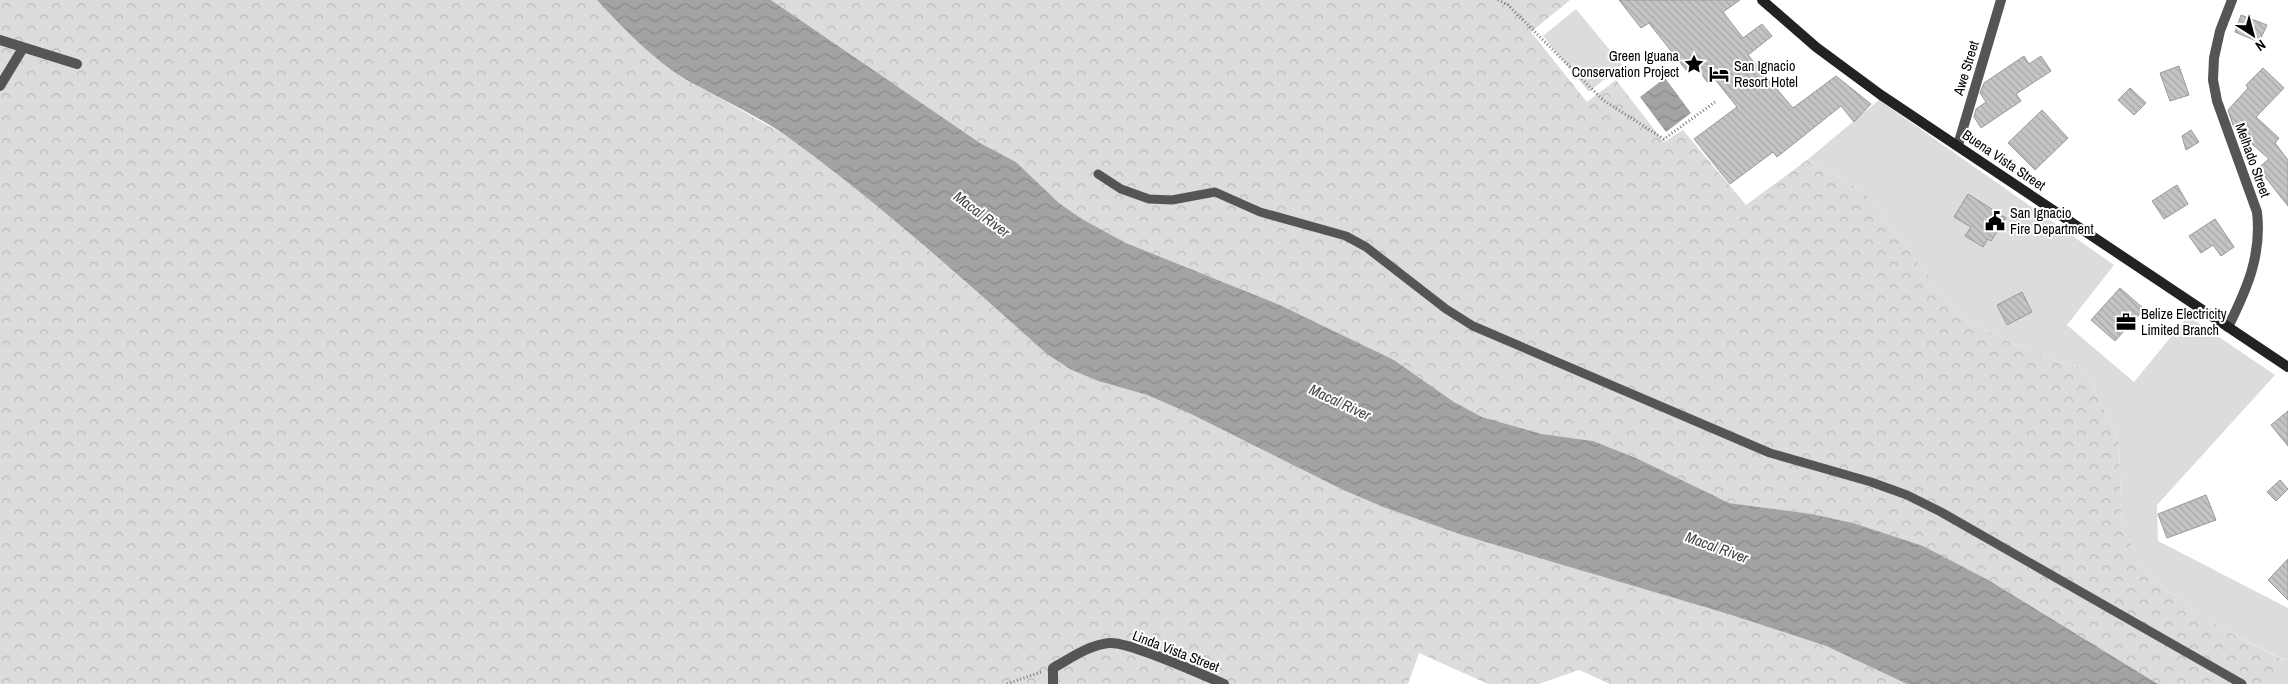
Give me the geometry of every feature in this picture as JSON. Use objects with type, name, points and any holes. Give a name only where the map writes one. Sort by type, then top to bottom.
[{"type":"main road","name":"Buena Vista Street","points":[[1762,0],[1842,67],[2288,367]]},
{"type":"street","name":"Awe Street","points":[[1958,144],[2001,0]]},
{"type":"street","name":"Melhado Street","points":[[2228,327],[2252,275],[2258,249],[2259,228],[2258,212],[2216,101],[2213,80],[2214,58],[2220,31],[2232,0]]},
{"type":"street","points":[[0,40],[77,64]]},
{"type":"street","points":[[0,86],[22,48]]},
{"type":"street","name":"Linda Vista Street","points":[[1053,668],[1085,651],[1112,643],[1178,664],[1224,684]]},
{"type":"street","points":[[1052,684],[1053,668]]},
{"type":"lane","points":[[1098,174],[1121,189],[1149,199],[1172,200],[1215,192],[1260,212],[1346,236],[1366,247],[1446,309],[1473,326],[1770,453],[1872,482],[1907,495],[1941,512],[2242,684]]},
{"type":"path","points":[[1498,0],[1508,5],[1603,100],[1664,139],[1715,102]]},
{"type":"path","points":[[1007,684],[1053,668]]},
{"type":"green space","points":[[0,0],[597,0],[655,57],[686,79],[790,138],[877,205],[1047,354],[1098,381],[1147,395],[1191,414],[1341,489],[1383,507],[1462,535],[1728,614],[1826,646],[1907,684],[1610,684],[1579,670],[1539,684],[1488,684],[1419,653],[1408,684],[0,684]]},
{"type":"green space","points":[[771,0],[1570,0],[1531,32],[1587,102],[1616,80],[1664,142],[1683,130],[1746,205],[1807,160],[1864,191],[1959,316],[2009,342],[2053,360],[2085,368],[2119,443],[2122,529],[2154,580],[2221,628],[2286,661],[2267,684],[2158,684],[1990,581],[1853,523],[1812,514],[1729,503],[1593,441],[1542,434],[1482,417],[1454,402],[1394,360],[1280,305],[1126,243],[1082,219],[1059,203],[1016,162],[980,143]]},
{"type":"green space","points":[[1576,9],[1622,65],[1589,92],[1543,36]]},
{"type":"green space","points":[[1879,100],[2114,265],[2067,325],[2134,382],[2188,316],[2275,375],[2157,505],[2158,541],[2288,608],[2288,684],[2267,684],[2285,660],[2221,628],[2154,580],[2122,529],[2119,443],[2085,368],[2053,360],[2009,342],[1959,316],[1864,191],[1807,160]]},
{"type":"water","name":"Macal River","points":[[597,0],[771,0],[980,143],[1016,162],[1059,203],[1082,219],[1126,243],[1280,305],[1394,360],[1454,402],[1482,417],[1542,434],[1593,441],[1638,459],[1729,503],[1812,514],[1853,523],[1923,546],[1990,581],[2158,684],[1907,684],[1826,646],[1728,614],[1462,535],[1383,507],[1341,489],[1191,414],[1147,395],[1098,381],[1070,369],[1047,354],[922,244],[825,165],[779,131],[674,72],[639,43]]},
{"type":"water","points":[[1665,78],[1691,113],[1666,132],[1640,97]]},
{"type":"building","points":[[1619,0],[1740,0],[1723,12],[1743,38],[1762,24],[1772,36],[1748,55],[1793,108],[1836,76],[1871,104],[1854,122],[1841,106],[1777,157],[1773,152],[1730,184],[1694,139],[1737,107],[1714,78],[1708,83],[1694,64],[1686,70],[1649,23],[1641,28]]},
{"type":"building","points":[[2241,15],[2267,25],[2259,42],[2235,32]]},
{"type":"building","points":[[2024,56],[2029,64],[2041,56],[2051,71],[2016,94],[2021,101],[1981,128],[1974,117],[1976,109],[1986,102],[1980,93],[1984,83]]},
{"type":"building","points":[[2179,66],[2189,95],[2170,101],[2160,73]]},
{"type":"building","points":[[2263,68],[2284,88],[2256,117],[2279,138],[2275,143],[2288,160],[2288,206],[2258,168],[2269,159],[2234,128],[2228,110],[2248,88],[2246,85]]},
{"type":"building","points":[[2130,88],[2146,103],[2134,115],[2118,100]]},
{"type":"building","points":[[2042,110],[2068,138],[2035,170],[2008,143]]},
{"type":"building","points":[[2191,130],[2199,142],[2186,150],[2182,136]]},
{"type":"building","points":[[2177,185],[2188,204],[2164,219],[2152,201]]},
{"type":"building","points":[[1968,194],[2006,218],[1991,241],[1988,239],[1983,247],[1965,236],[1971,227],[1954,217]]},
{"type":"building","points":[[2215,219],[2234,247],[2221,256],[2213,245],[2201,253],[2189,236]]},
{"type":"building","points":[[2120,288],[2144,309],[2115,341],[2091,320]]},
{"type":"building","points":[[2022,292],[2032,312],[2007,325],[1997,305]]},
{"type":"building","points":[[2288,411],[2288,446],[2271,425]]},
{"type":"building","points":[[2280,480],[2288,489],[2276,501],[2267,492]]},
{"type":"building","points":[[2206,495],[2216,520],[2167,538],[2158,514]]},
{"type":"building","points":[[2288,559],[2288,600],[2268,580]]},
{"type":"place","name":"Green Iguana Conservation Project","points":[[1694,64]]},
{"type":"place","name":"San Ignacio Resort Hotel","points":[[1719,74]]},
{"type":"place","name":"San Ignacio Fire Department","points":[[1995,221]]},
{"type":"place","name":"Belize Electricity Limited Branch","points":[[2126,322]]}]
